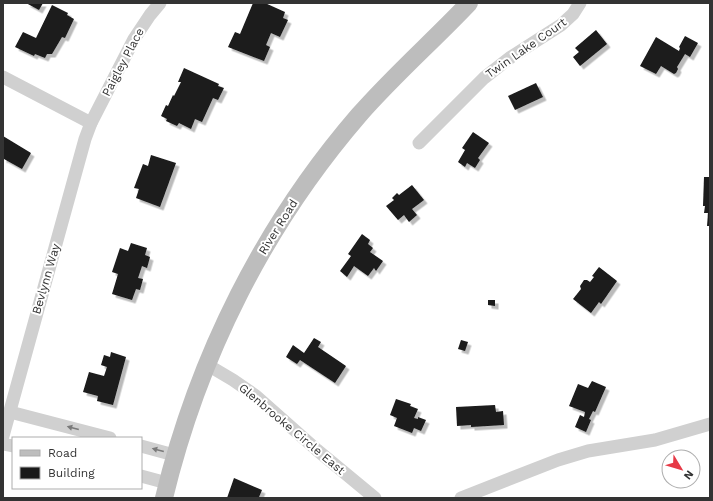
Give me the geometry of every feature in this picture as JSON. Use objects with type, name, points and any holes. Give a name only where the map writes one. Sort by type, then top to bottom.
[{"type":"main road","name":"River Road","points":[[165,490],[174,455],[206,364],[247,279],[280,221],[303,188],[359,116],[385,86],[469,3]]},
{"type":"street","name":"Paigley Place","points":[[91,123],[134,39],[160,3]]},
{"type":"street","name":"Twin Lake Court","points":[[419,144],[484,78],[511,57],[561,25],[573,14],[580,3]]},
{"type":"street","points":[[3,77],[91,123]]},
{"type":"street","name":"Bevlynn Way","points":[[3,436],[77,166],[91,123]]},
{"type":"street","name":"Glenbrooke Circle East","points":[[206,364],[245,387],[375,498]]},
{"type":"street","points":[[10,412],[106,437]]},
{"type":"street","points":[[461,498],[558,460],[588,452],[656,440],[710,424]]},
{"type":"street","points":[[142,446],[174,455]]},
{"type":"street","points":[[142,477],[165,490]]},
{"type":"building","points":[[26,3],[43,3],[39,10]]},
{"type":"building","points":[[253,3],[265,3],[285,12],[283,18],[288,20],[280,37],[271,33],[266,45],[270,47],[264,61],[228,47],[235,32],[240,34]]},
{"type":"building","points":[[52,5],[68,13],[67,15],[74,19],[65,38],[62,37],[52,54],[47,54],[45,58],[35,54],[34,56],[15,47],[23,32],[36,38]]},
{"type":"building","points":[[596,30],[607,44],[580,66],[573,57],[579,52],[575,48]]},
{"type":"building","points":[[685,36],[698,43],[690,57],[685,54],[677,67],[678,69],[676,73],[674,74],[661,66],[656,74],[640,66],[656,37],[679,51],[679,47]]},
{"type":"building","points":[[184,68],[219,84],[218,86],[224,88],[218,100],[213,98],[202,122],[195,119],[191,129],[179,123],[177,126],[166,121],[167,119],[161,116],[166,105],[168,106],[181,82],[178,82]]},
{"type":"building","points":[[536,83],[543,97],[515,110],[508,96]]},
{"type":"building","points":[[473,132],[489,143],[478,158],[480,160],[475,168],[467,163],[465,167],[458,162],[465,150],[462,148]]},
{"type":"building","points":[[3,136],[31,153],[22,169],[4,159],[3,160]]},
{"type":"building","points":[[151,155],[176,163],[160,207],[136,198],[139,189],[134,188],[143,164],[148,166]]},
{"type":"building","points":[[704,177],[710,177],[710,226],[707,226],[708,213],[704,213],[705,206],[703,206]]},
{"type":"building","points":[[412,185],[424,200],[412,209],[417,215],[409,222],[404,215],[398,220],[386,206],[394,200],[392,198],[397,193],[399,195]]},
{"type":"building","points":[[362,234],[370,240],[368,244],[373,248],[370,252],[383,261],[376,271],[374,268],[368,276],[354,266],[347,277],[340,271],[351,256],[348,254]]},
{"type":"building","points":[[131,243],[147,248],[145,255],[150,257],[147,268],[142,266],[138,278],[143,279],[140,290],[136,289],[132,300],[112,294],[118,274],[112,272],[120,248],[128,251]]},
{"type":"building","points":[[599,267],[617,281],[601,304],[599,302],[591,313],[573,299],[581,289],[580,286],[584,280],[590,282],[594,277],[592,276]]},
{"type":"building","points":[[488,300],[495,300],[495,306],[488,305]]},
{"type":"building","points":[[314,338],[321,342],[318,347],[346,366],[335,383],[300,360],[297,364],[286,357],[293,345],[304,353]]},
{"type":"building","points":[[461,340],[468,342],[465,351],[458,349]]},
{"type":"building","points":[[111,352],[126,357],[113,405],[97,401],[98,396],[83,392],[89,372],[104,376],[107,367],[101,365],[104,355],[110,357]]},
{"type":"building","points":[[592,381],[606,387],[595,412],[593,411],[589,419],[591,420],[586,432],[575,427],[580,415],[584,417],[585,412],[569,406],[578,384],[588,388]]},
{"type":"building","points":[[396,399],[411,404],[410,406],[418,409],[414,418],[418,419],[418,417],[426,420],[421,431],[414,428],[412,433],[394,426],[397,418],[390,415]]},
{"type":"building","points":[[495,405],[496,412],[503,411],[504,425],[471,427],[471,425],[457,426],[456,407]]},
{"type":"building","points":[[234,478],[262,490],[259,497],[261,498],[227,498]]}]
